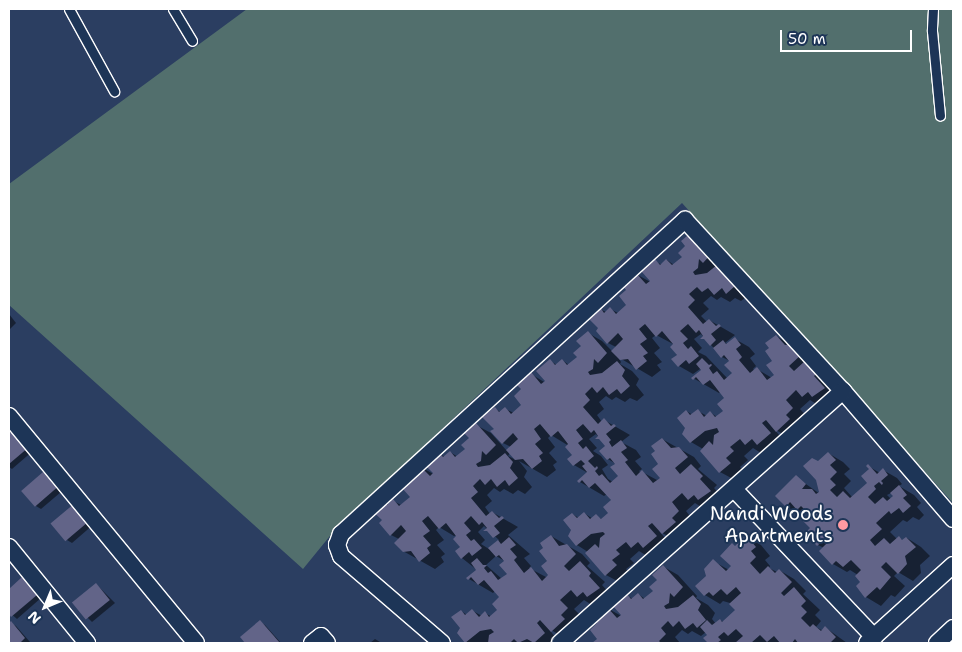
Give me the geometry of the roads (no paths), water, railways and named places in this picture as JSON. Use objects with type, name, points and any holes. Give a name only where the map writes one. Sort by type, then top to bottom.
[{"type":"street","points":[[442,643],[341,556],[336,545],[341,534],[682,221],[689,222],[843,391],[953,519]]},
{"type":"street","points":[[560,643],[843,391]]},
{"type":"street","points":[[9,416],[196,643]]},
{"type":"street","points":[[734,488],[871,640],[953,566]]},
{"type":"street","points":[[9,547],[87,643]]},
{"type":"street","points":[[937,643],[953,628]]},
{"type":"lane","points":[[68,9],[114,91]]},
{"type":"lane","points":[[173,9],[192,40]]},
{"type":"lane","points":[[934,9],[932,31],[940,116]]},
{"type":"place","name":"Nandi Woods Apartments","points":[[843,525]]}]
